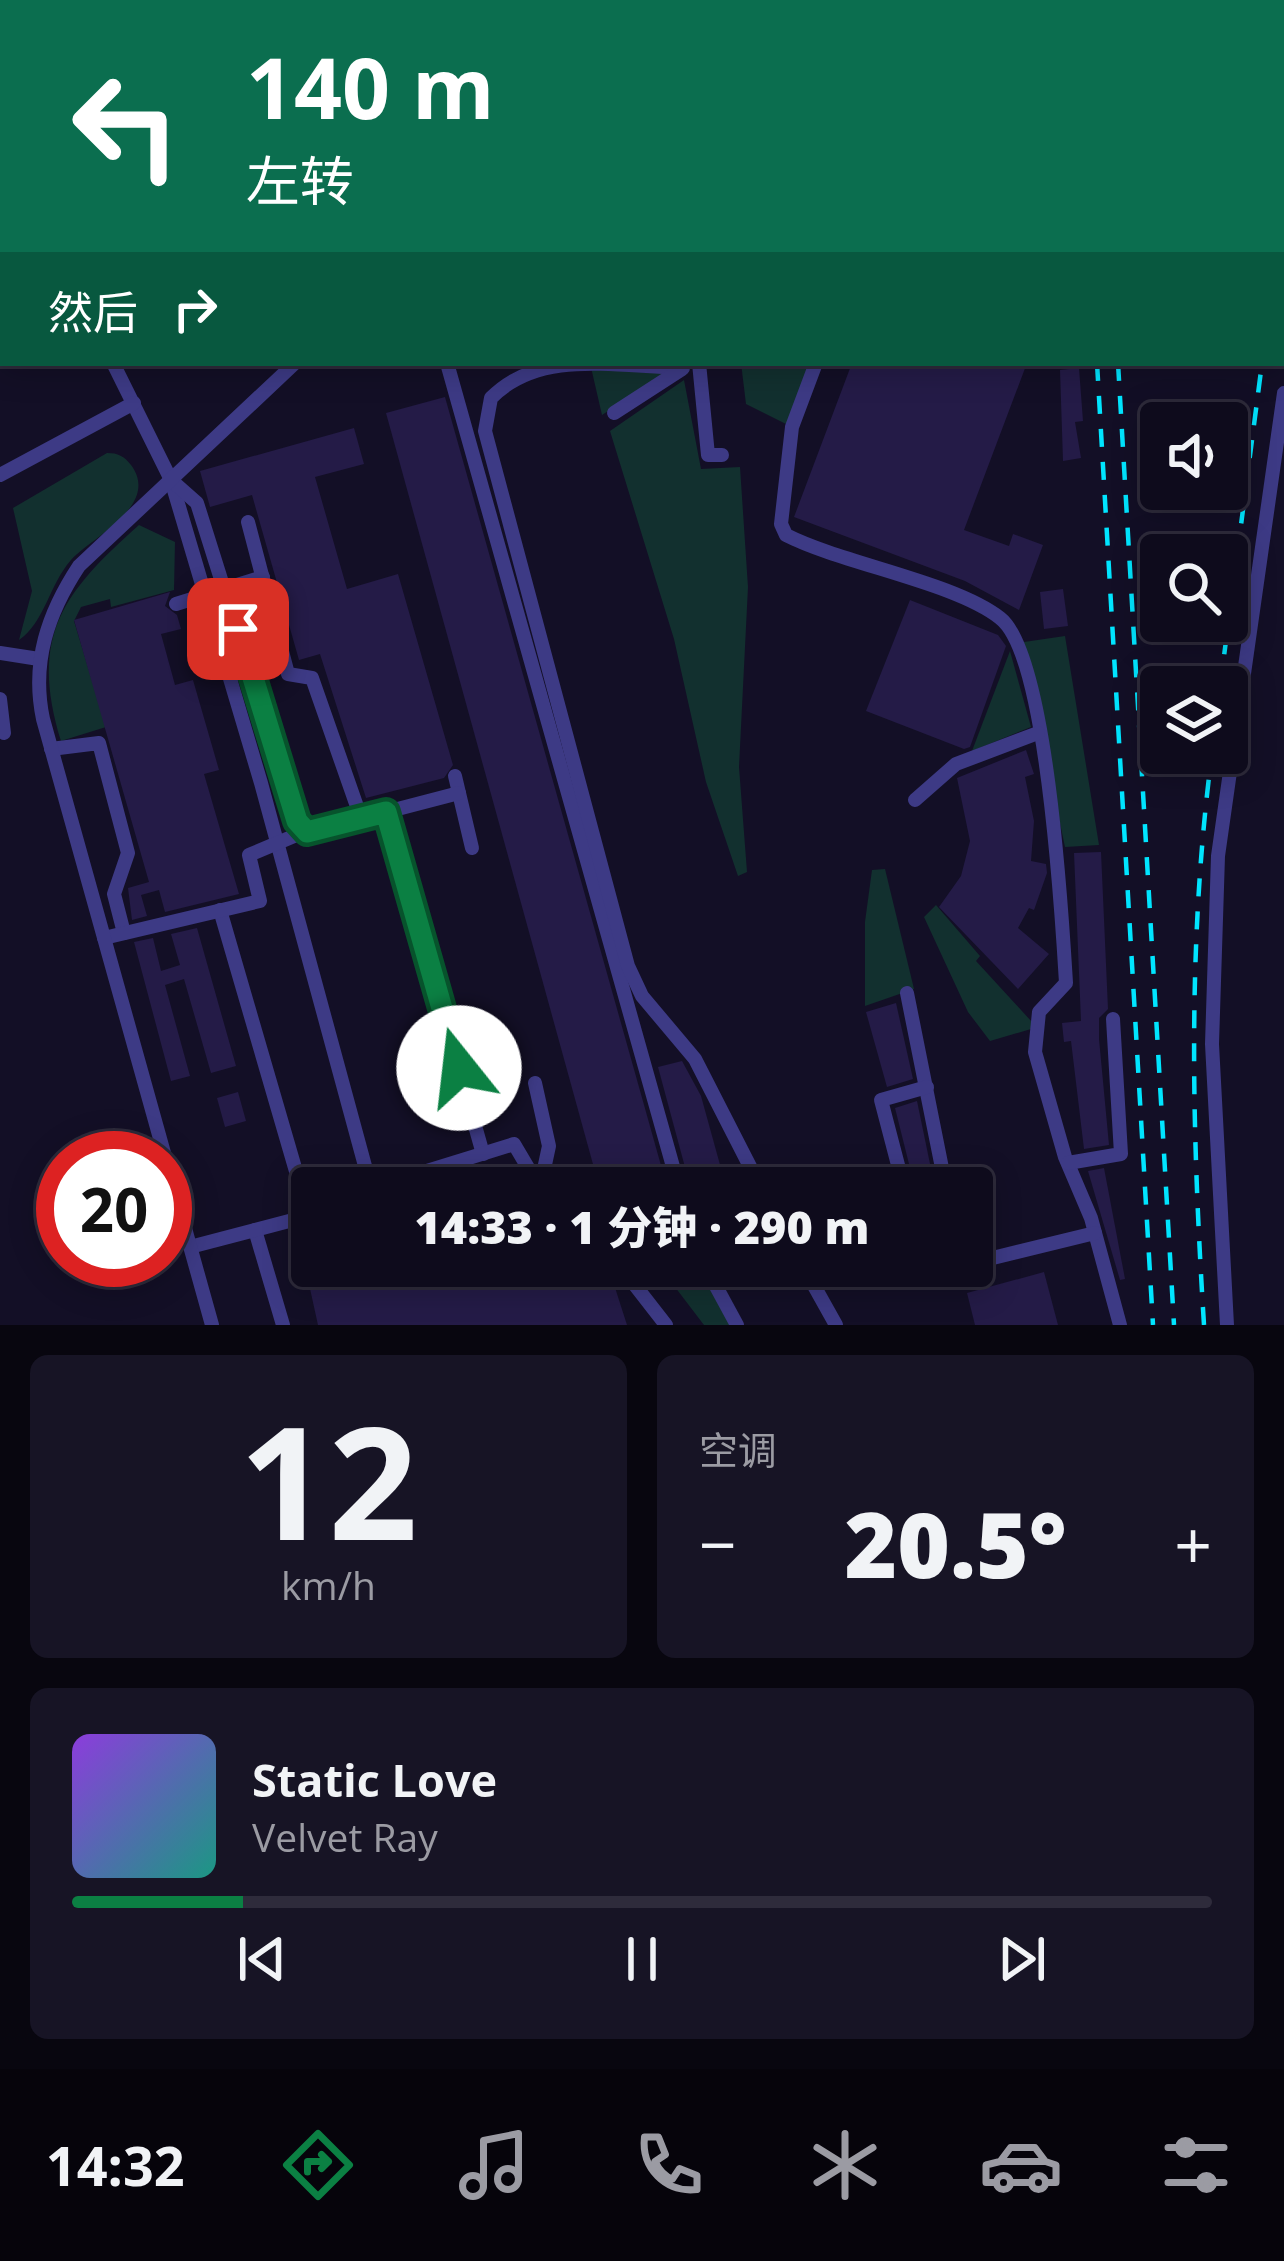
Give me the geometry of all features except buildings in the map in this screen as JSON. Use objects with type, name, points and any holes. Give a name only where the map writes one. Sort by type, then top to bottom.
[{"type":"street","points":[[115,366],[171,480],[365,1167]]},
{"type":"street","points":[[158,1131],[51,748],[37,691],[39,659],[58,597],[80,566],[292,366]]},
{"type":"street","points":[[448,366],[674,1167]]},
{"type":"street","points":[[542,366],[524,370],[491,398],[485,431],[628,966],[643,996],[694,1059],[750,1167]]},
{"type":"street","points":[[614,413],[689,366]]},
{"type":"street","points":[[691,366],[708,455],[722,455]]},
{"type":"street","points":[[815,366],[792,427],[781,524],[786,535],[1000,617],[1013,631],[1057,831],[1066,983],[1040,1012],[1035,1052],[1120,1325]]},
{"type":"street","points":[[1227,1325],[1212,1044],[1218,856],[1284,393]]},
{"type":"street","points":[[0,475],[134,403]]},
{"type":"street","points":[[171,480],[197,502],[297,821],[307,832]]},
{"type":"street","points":[[248,522],[288,674],[312,678],[361,818]]},
{"type":"street","points":[[176,604],[263,577]]},
{"type":"street","points":[[0,653],[39,659]]},
{"type":"street","points":[[0,699],[4,733]]},
{"type":"street","points":[[915,800],[956,764],[1038,733]]},
{"type":"street","points":[[51,748],[99,743],[128,853],[114,894],[124,933]]},
{"type":"street","points":[[455,776],[472,848]]},
{"type":"street","points":[[104,938],[260,901],[249,855],[307,832],[459,793]]},
{"type":"street","points":[[386,812],[483,1154]]},
{"type":"street","points":[[93,897],[114,894]]},
{"type":"street","points":[[220,910],[296,1167]]},
{"type":"street","points":[[907,993],[942,1167]]},
{"type":"street","points":[[1068,1163],[1121,1154],[1113,1019]]},
{"type":"street","points":[[535,1083],[549,1146],[544,1167]]},
{"type":"street","points":[[898,1167],[880,1100],[927,1088]]},
{"type":"street","points":[[440,1167],[514,1144],[528,1167]]},
{"type":"street","points":[[192,1246],[291,1220]]},
{"type":"street","points":[[255,1230],[283,1325]]},
{"type":"street","points":[[993,1258],[1095,1233]]},
{"type":"street","points":[[192,1254],[212,1325]]},
{"type":"street","points":[[636,1287],[666,1325]]},
{"type":"street","points":[[716,1287],[737,1325]]},
{"type":"street","points":[[814,1287],[836,1325]]},
{"type":"green space","points":[[591,366],[676,366],[602,415]]},
{"type":"green space","points":[[741,366],[811,366],[788,425],[746,404]]},
{"type":"green space","points":[[684,380],[701,469],[740,467],[748,587],[739,767],[747,872],[738,876],[706,782],[674,639],[610,431]]},
{"type":"green space","points":[[107,453],[131,465],[138,480],[131,507],[71,560],[35,623],[19,640],[32,591],[13,508]]},
{"type":"green space","points":[[139,525],[175,542],[174,590],[111,607],[110,599],[81,607],[74,621],[106,727],[61,741],[49,672],[60,619],[90,573]]},
{"type":"green space","points":[[1065,636],[1099,845],[1065,847],[1023,647],[1024,642]]},
{"type":"green space","points":[[1010,651],[1031,727],[972,751]]},
{"type":"green space","points":[[885,869],[914,989],[865,1006],[865,922],[872,870]]},
{"type":"green space","points":[[936,905],[980,956],[976,961],[1032,1022],[1031,1029],[990,1041],[968,1012],[924,917]]},
{"type":"green space","points":[[675,1287],[709,1287],[730,1325],[704,1325]]},
{"type":"railway","points":[[1097,366],[1153,1325]]},
{"type":"railway","points":[[1118,366],[1174,1325]]},
{"type":"railway","points":[[1223,666],[1262,366]]},
{"type":"railway","points":[[1204,1325],[1194,1039],[1210,774]]},
{"type":"route","points":[[238,629],[297,821],[307,832],[386,812],[459,1068]]}]
